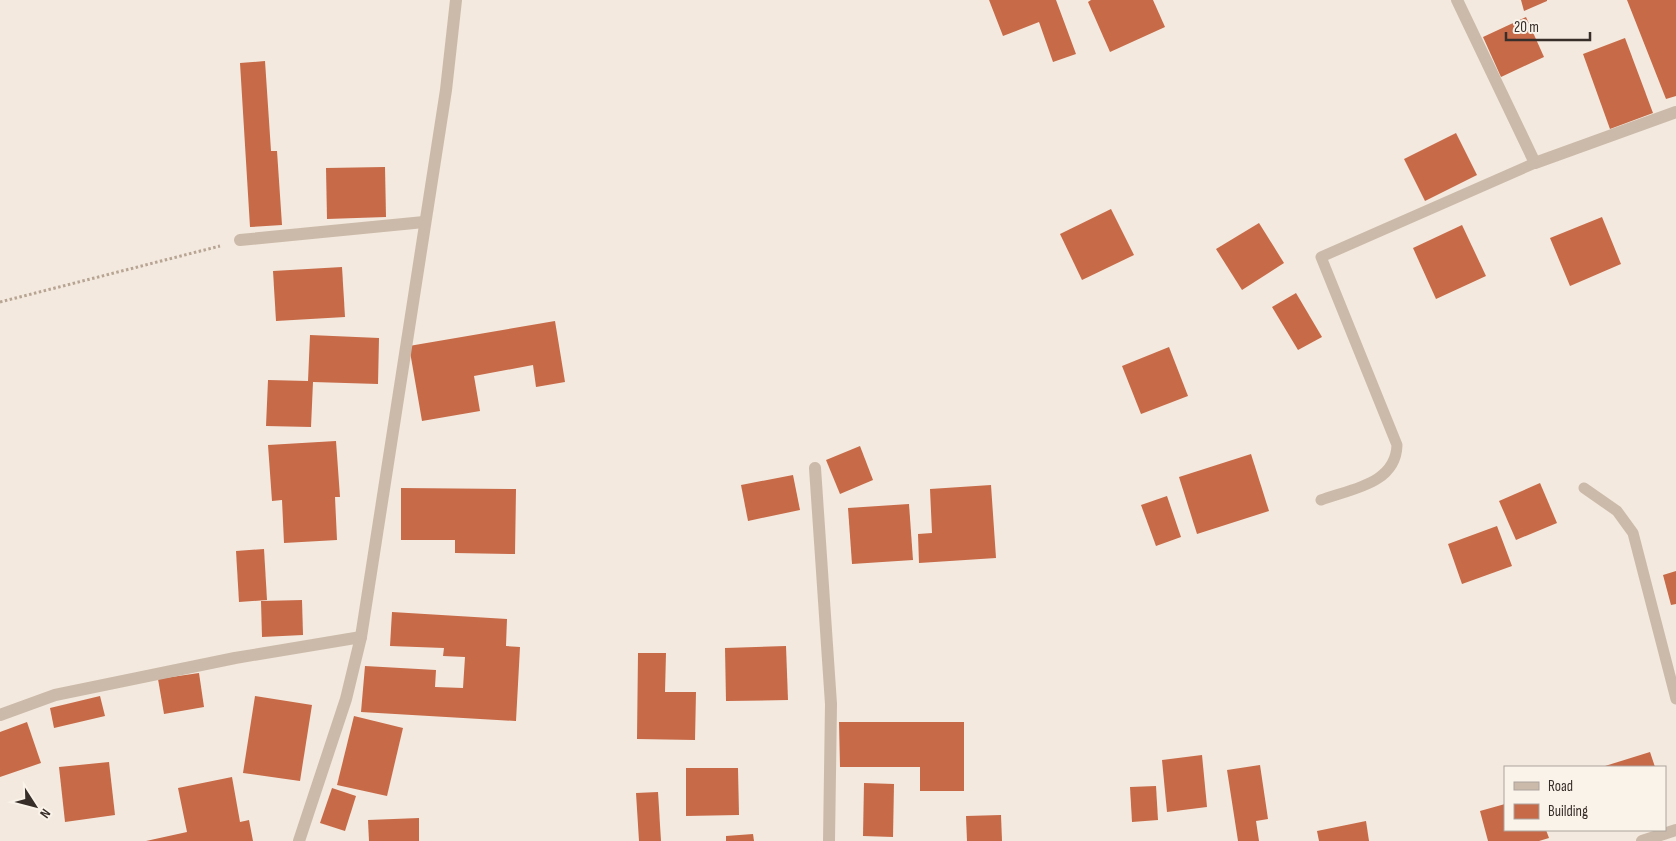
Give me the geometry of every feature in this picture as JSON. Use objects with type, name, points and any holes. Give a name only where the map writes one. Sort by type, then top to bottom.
[{"type":"street","points":[[299,841],[346,699],[361,637],[446,90],[456,0]]},
{"type":"street","points":[[1457,0],[1535,163],[1676,112]]},
{"type":"street","points":[[240,240],[424,222]]},
{"type":"street","points":[[815,468],[831,704],[830,841]]},
{"type":"street","points":[[0,715],[55,695],[235,658],[361,637]]},
{"type":"street","points":[[1642,841],[1676,830]]},
{"type":"lane","points":[[1321,500],[1380,478],[1392,466],[1396,456],[1396,446],[1321,257],[1535,163]]},
{"type":"lane","points":[[1584,488],[1617,511],[1633,533],[1676,699]]},
{"type":"path","points":[[0,302],[240,240]]},
{"type":"building","points":[[989,0],[1056,0],[1076,54],[1053,62],[1039,22],[1003,36]]},
{"type":"building","points":[[1091,0],[1153,0],[1165,27],[1110,52],[1088,2]]},
{"type":"building","points":[[1521,0],[1547,0],[1547,1],[1524,11]]},
{"type":"building","points":[[1627,0],[1676,0],[1676,96],[1666,99]]},
{"type":"building","points":[[1526,17],[1544,57],[1501,77],[1483,37]]},
{"type":"building","points":[[1625,38],[1653,113],[1610,129],[1583,54]]},
{"type":"building","points":[[265,61],[271,151],[277,151],[282,225],[250,227],[240,63]]},
{"type":"building","points":[[1456,133],[1477,175],[1425,201],[1404,159]]},
{"type":"building","points":[[385,167],[386,217],[327,219],[326,168]]},
{"type":"building","points":[[1111,209],[1134,255],[1082,280],[1060,234]]},
{"type":"building","points":[[1602,217],[1621,264],[1570,286],[1550,238]]},
{"type":"building","points":[[1259,223],[1284,263],[1242,290],[1216,249]]},
{"type":"building","points":[[1462,225],[1486,276],[1436,299],[1413,248]]},
{"type":"building","points":[[342,267],[345,317],[276,321],[273,271]]},
{"type":"building","points":[[1296,293],[1322,337],[1298,350],[1272,307]]},
{"type":"building","points":[[555,321],[565,382],[536,387],[533,365],[474,376],[480,411],[422,421],[409,346]]},
{"type":"building","points":[[310,335],[379,338],[378,384],[313,382],[311,427],[266,426],[268,380],[308,381]]},
{"type":"building","points":[[1169,347],[1188,396],[1141,414],[1122,366]]},
{"type":"building","points":[[336,441],[340,497],[335,497],[337,540],[284,543],[282,500],[272,501],[268,445]]},
{"type":"building","points":[[860,446],[873,480],[840,494],[826,460]]},
{"type":"building","points":[[1251,454],[1269,511],[1197,534],[1179,477]]},
{"type":"building","points":[[793,475],[800,510],[748,521],[741,485]]},
{"type":"building","points":[[1540,483],[1557,523],[1516,540],[1499,501]]},
{"type":"building","points":[[991,485],[996,558],[919,563],[918,534],[932,533],[930,489]]},
{"type":"building","points":[[401,488],[516,489],[515,554],[455,553],[455,540],[401,540]]},
{"type":"building","points":[[1167,496],[1181,537],[1156,546],[1141,505]]},
{"type":"building","points":[[909,504],[913,560],[852,564],[848,508]]},
{"type":"building","points":[[1497,526],[1512,566],[1462,584],[1448,544]]},
{"type":"building","points":[[264,549],[267,600],[239,602],[236,551]]},
{"type":"building","points":[[1676,571],[1676,604],[1671,605],[1663,575]]},
{"type":"building","points":[[302,600],[303,635],[262,637],[261,601]]},
{"type":"building","points":[[392,612],[507,619],[506,646],[520,647],[516,721],[361,712],[365,666],[436,670],[435,687],[463,688],[465,657],[443,656],[444,648],[390,646]]},
{"type":"building","points":[[786,646],[788,700],[726,701],[725,648]]},
{"type":"building","points":[[638,653],[666,653],[665,692],[696,692],[695,740],[637,739]]},
{"type":"building","points":[[199,673],[204,707],[164,714],[158,679]]},
{"type":"building","points":[[100,696],[105,716],[54,728],[50,708]]},
{"type":"building","points":[[255,696],[312,705],[300,781],[243,773]]},
{"type":"building","points":[[354,716],[403,728],[387,796],[337,785]]},
{"type":"building","points":[[27,722],[41,763],[0,777],[0,732]]},
{"type":"building","points":[[839,722],[964,722],[964,791],[920,791],[920,767],[840,767]]},
{"type":"building","points":[[1650,752],[1655,766],[1605,766]]},
{"type":"building","points":[[1202,755],[1207,807],[1167,812],[1162,760]]},
{"type":"building","points":[[109,762],[115,815],[65,822],[59,767]]},
{"type":"building","points":[[1260,765],[1268,819],[1256,821],[1259,841],[1238,841],[1227,770]]},
{"type":"building","points":[[686,768],[738,768],[739,815],[686,816]]},
{"type":"building","points":[[232,777],[240,822],[249,820],[253,841],[146,841],[187,832],[178,788]]},
{"type":"building","points":[[864,783],[894,784],[893,837],[863,836]]},
{"type":"building","points":[[1156,786],[1158,820],[1132,822],[1130,787]]},
{"type":"building","points":[[332,788],[356,796],[345,831],[320,823]]},
{"type":"building","points":[[658,792],[661,841],[639,841],[636,793]]},
{"type":"building","points":[[1504,804],[1504,831],[1546,831],[1549,838],[1539,841],[1488,841],[1480,811]]},
{"type":"building","points":[[1001,815],[1002,841],[967,841],[966,816]]},
{"type":"building","points":[[419,818],[419,841],[369,841],[368,820]]},
{"type":"building","points":[[1366,821],[1369,841],[1319,841],[1317,831]]},
{"type":"building","points":[[753,834],[754,841],[726,841],[726,836]]}]
